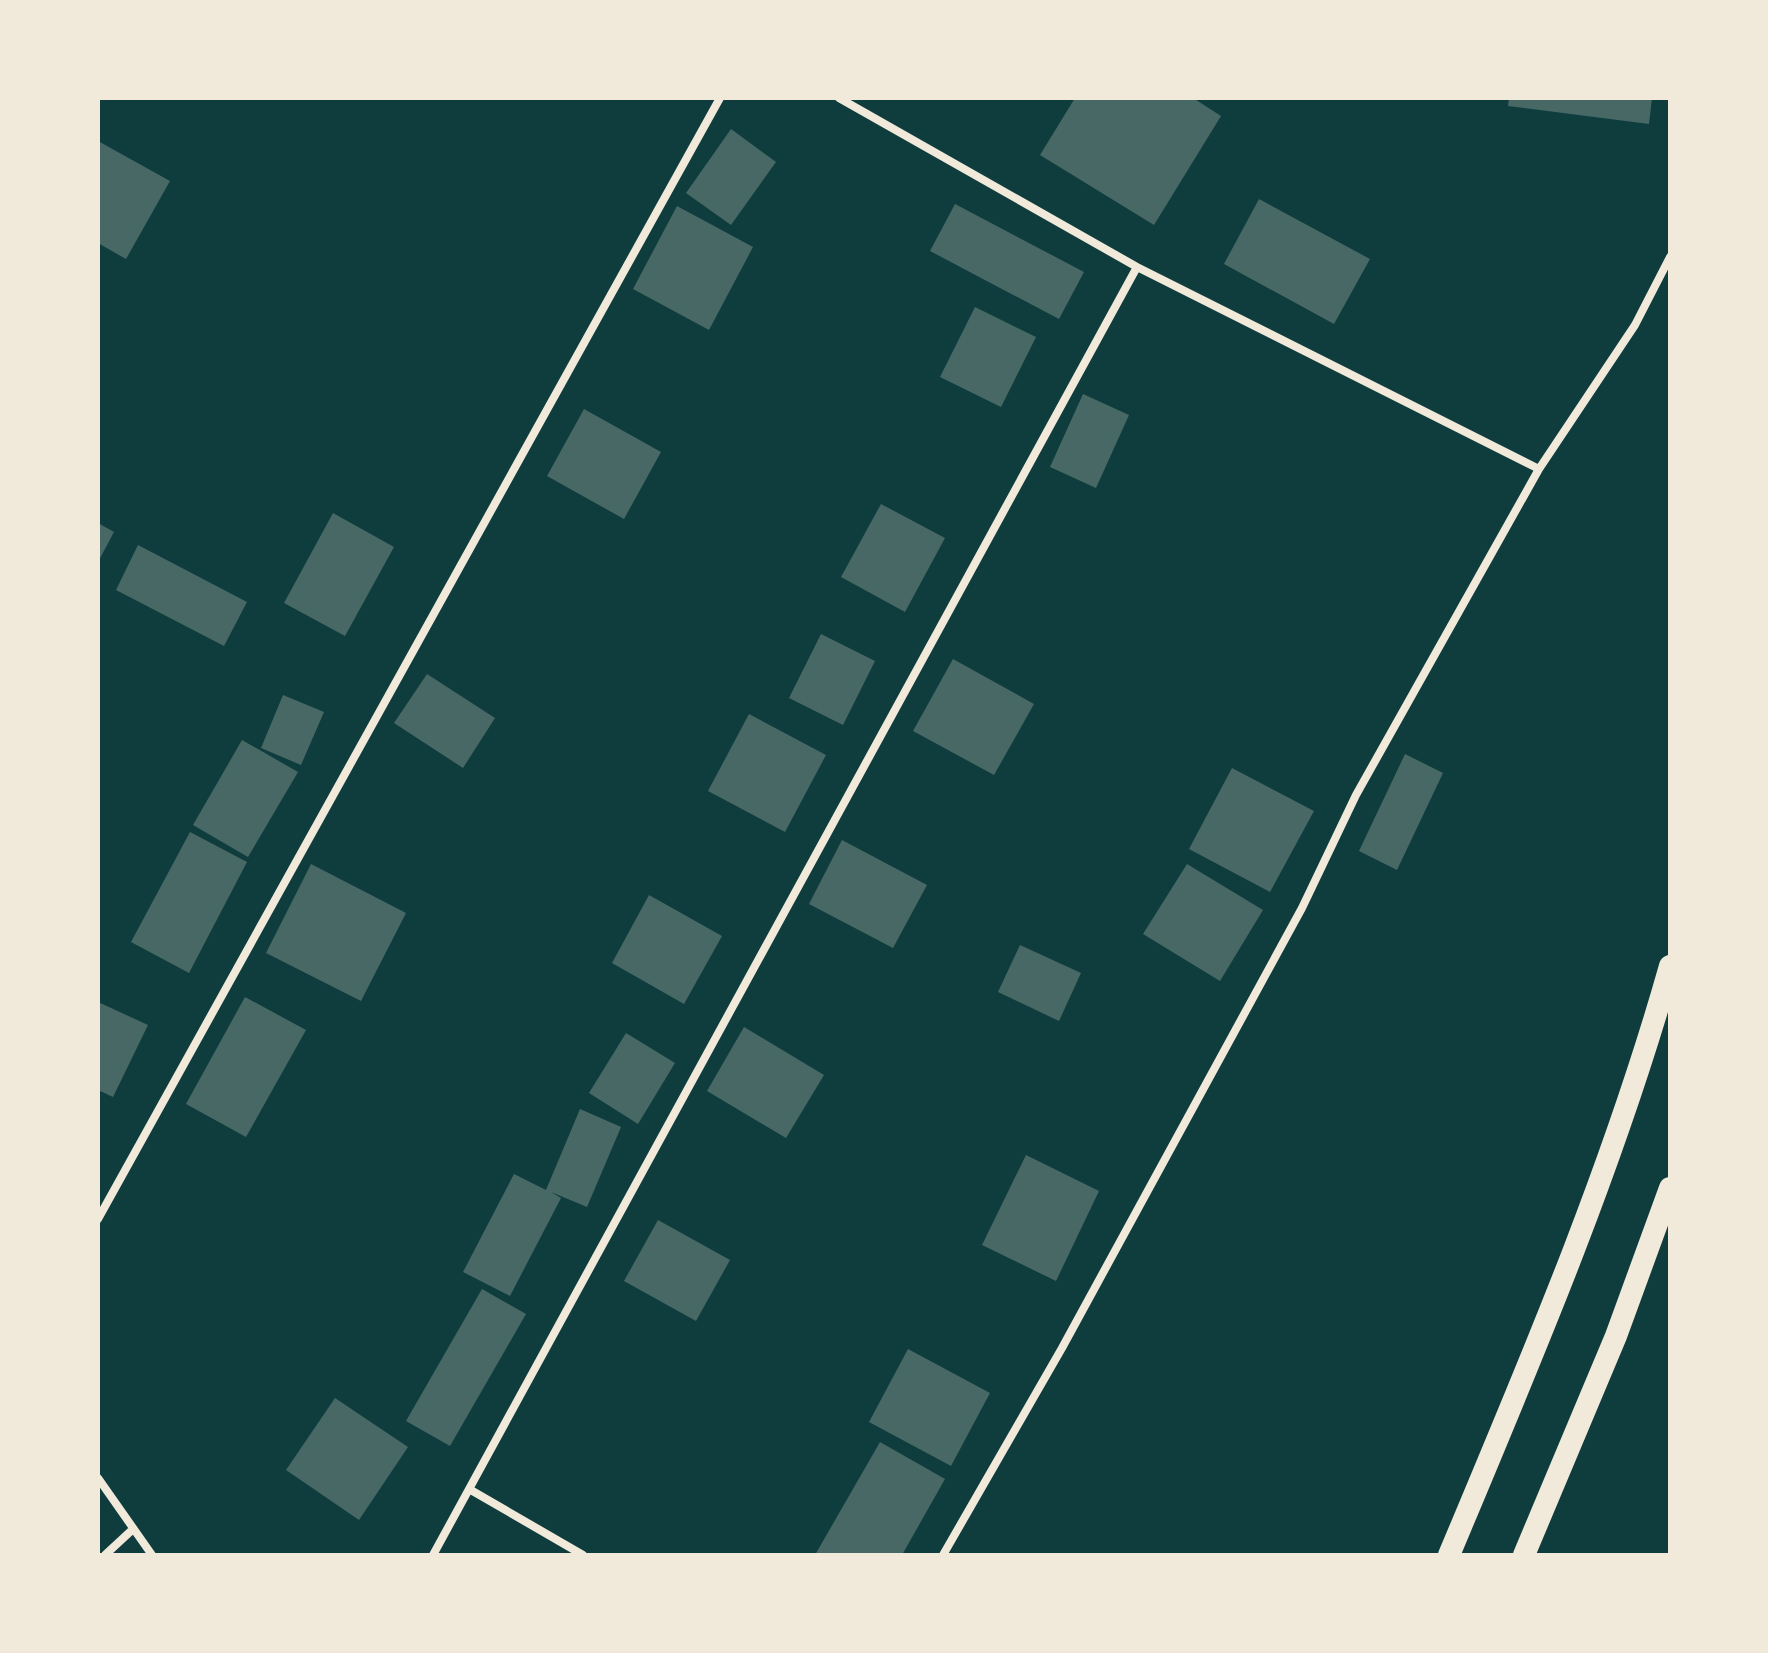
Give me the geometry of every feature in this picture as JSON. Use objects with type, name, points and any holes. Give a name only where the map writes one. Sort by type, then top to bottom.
[{"type":"highway","points":[[1449,1555],[1551,1311],[1649,1042],[1670,966]]},
{"type":"highway","points":[[1524,1555],[1616,1336],[1670,1188]]},
{"type":"street","points":[[98,1219],[720,98]]},
{"type":"street","points":[[839,98],[1137,267],[1539,469]]},
{"type":"street","points":[[943,1555],[1062,1348],[1302,908],[1356,795],[1539,469],[1635,325],[1670,257]]},
{"type":"street","points":[[433,1555],[1137,267]]},
{"type":"street","points":[[98,1478],[152,1555]]},
{"type":"street","points":[[469,1489],[583,1555]]},
{"type":"street","points":[[105,1555],[132,1530]]},
{"type":"building","points":[[1075,98],[1193,98],[1221,116],[1154,225],[1040,155]]},
{"type":"building","points":[[1509,98],[1652,98],[1649,124],[1508,106]]},
{"type":"building","points":[[731,129],[776,162],[731,225],[686,193]]},
{"type":"building","points":[[98,141],[170,181],[126,259],[98,243]]},
{"type":"building","points":[[1259,199],[1370,259],[1334,324],[1224,264]]},
{"type":"building","points":[[955,204],[1084,272],[1059,319],[930,251]]},
{"type":"building","points":[[677,206],[753,247],[709,330],[633,289]]},
{"type":"building","points":[[975,307],[1036,337],[1001,407],[940,377]]},
{"type":"building","points":[[1083,394],[1129,415],[1096,488],[1050,467]]},
{"type":"building","points":[[584,409],[661,452],[624,519],[547,476]]},
{"type":"building","points":[[881,504],[945,538],[905,612],[841,577]]},
{"type":"building","points":[[333,513],[394,547],[345,636],[284,603]]},
{"type":"building","points":[[98,523],[114,532],[98,562]]},
{"type":"building","points":[[138,545],[247,602],[224,646],[116,590]]},
{"type":"building","points":[[821,634],[875,661],[843,725],[789,698]]},
{"type":"building","points":[[953,659],[1034,704],[994,775],[913,731]]},
{"type":"building","points":[[427,674],[495,718],[463,768],[394,723]]},
{"type":"building","points":[[283,695],[324,712],[301,765],[261,748]]},
{"type":"building","points":[[749,714],[826,755],[785,832],[708,791]]},
{"type":"building","points":[[242,740],[298,772],[248,857],[193,825]]},
{"type":"building","points":[[1405,754],[1443,773],[1397,870],[1359,851]]},
{"type":"building","points":[[1232,768],[1314,811],[1270,892],[1189,849]]},
{"type":"building","points":[[190,832],[247,862],[189,973],[131,942]]},
{"type":"building","points":[[842,840],[927,885],[893,948],[809,904]]},
{"type":"building","points":[[311,864],[406,913],[361,1001],[266,953]]},
{"type":"building","points":[[1187,864],[1263,910],[1220,981],[1143,934]]},
{"type":"building","points":[[649,895],[722,936],[684,1004],[612,963]]},
{"type":"building","points":[[1020,945],[1081,973],[1059,1021],[998,992]]},
{"type":"building","points":[[245,997],[306,1030],[246,1137],[186,1104]]},
{"type":"building","points":[[98,1002],[148,1025],[113,1097],[98,1090]]},
{"type":"building","points":[[744,1027],[824,1075],[786,1138],[707,1091]]},
{"type":"building","points":[[626,1033],[675,1063],[638,1124],[589,1093]]},
{"type":"building","points":[[580,1109],[621,1127],[587,1207],[551,1192],[561,1198],[510,1296],[463,1272],[514,1174],[546,1190]]},
{"type":"building","points":[[1026,1155],[1099,1191],[1056,1281],[982,1245]]},
{"type":"building","points":[[658,1220],[730,1260],[696,1321],[624,1281]]},
{"type":"building","points":[[482,1289],[526,1314],[450,1446],[406,1421]]},
{"type":"building","points":[[908,1349],[990,1393],[951,1466],[869,1422]]},
{"type":"building","points":[[335,1398],[408,1447],[359,1520],[286,1470]]},
{"type":"building","points":[[880,1442],[945,1479],[902,1555],[815,1555]]}]
